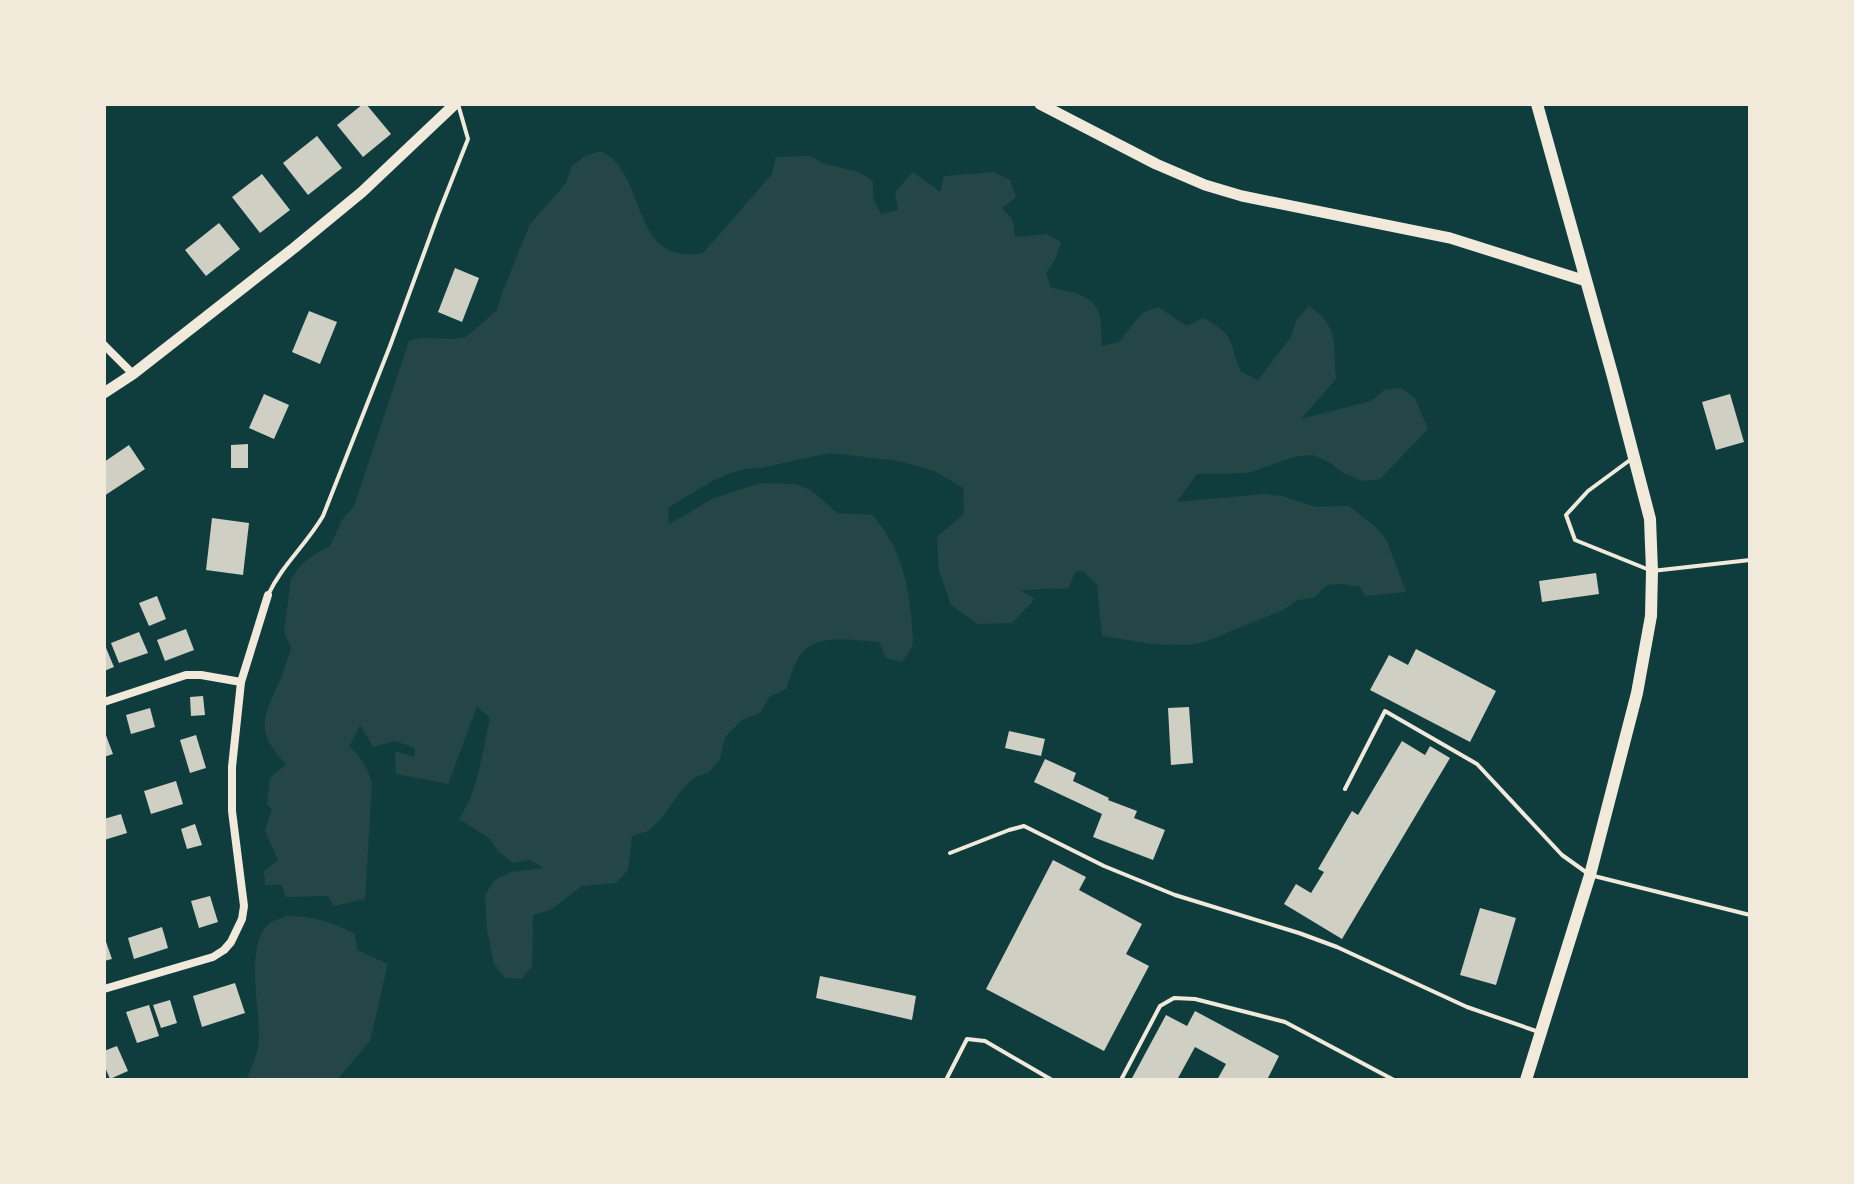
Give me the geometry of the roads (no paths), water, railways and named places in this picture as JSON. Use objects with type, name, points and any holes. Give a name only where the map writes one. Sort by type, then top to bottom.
[{"type":"main road","points":[[1526,1080],[1590,875],[1644,661],[1651,616],[1652,571],[1650,519],[1537,104]]},
{"type":"street","points":[[104,393],[133,374],[362,192],[456,104]]},
{"type":"street","points":[[1040,104],[1156,164],[1205,185],[1242,196],[1450,238],[1586,281]]},
{"type":"street","points":[[104,345],[133,374]]},
{"type":"street","points":[[104,989],[213,957],[224,950],[242,919],[244,906],[232,811],[232,767],[241,682],[268,595]]},
{"type":"street","points":[[104,702],[186,675],[241,682]]},
{"type":"lane","points":[[268,595],[276,577],[314,532],[323,516],[390,346],[468,139],[456,104]]},
{"type":"lane","points":[[1633,458],[1588,491],[1566,515],[1575,540],[1652,571],[1750,560]]},
{"type":"lane","points":[[1345,789],[1385,711],[1477,764],[1562,855],[1590,875],[1750,915]]},
{"type":"lane","points":[[950,853],[1024,826],[1104,866],[1175,895],[1337,947],[1467,1007],[1541,1033]]},
{"type":"lane","points":[[1121,1080],[1160,1006],[1174,998],[1195,999],[1285,1022],[1394,1080]]},
{"type":"lane","points":[[946,1080],[967,1039],[985,1041],[1052,1080]]}]
